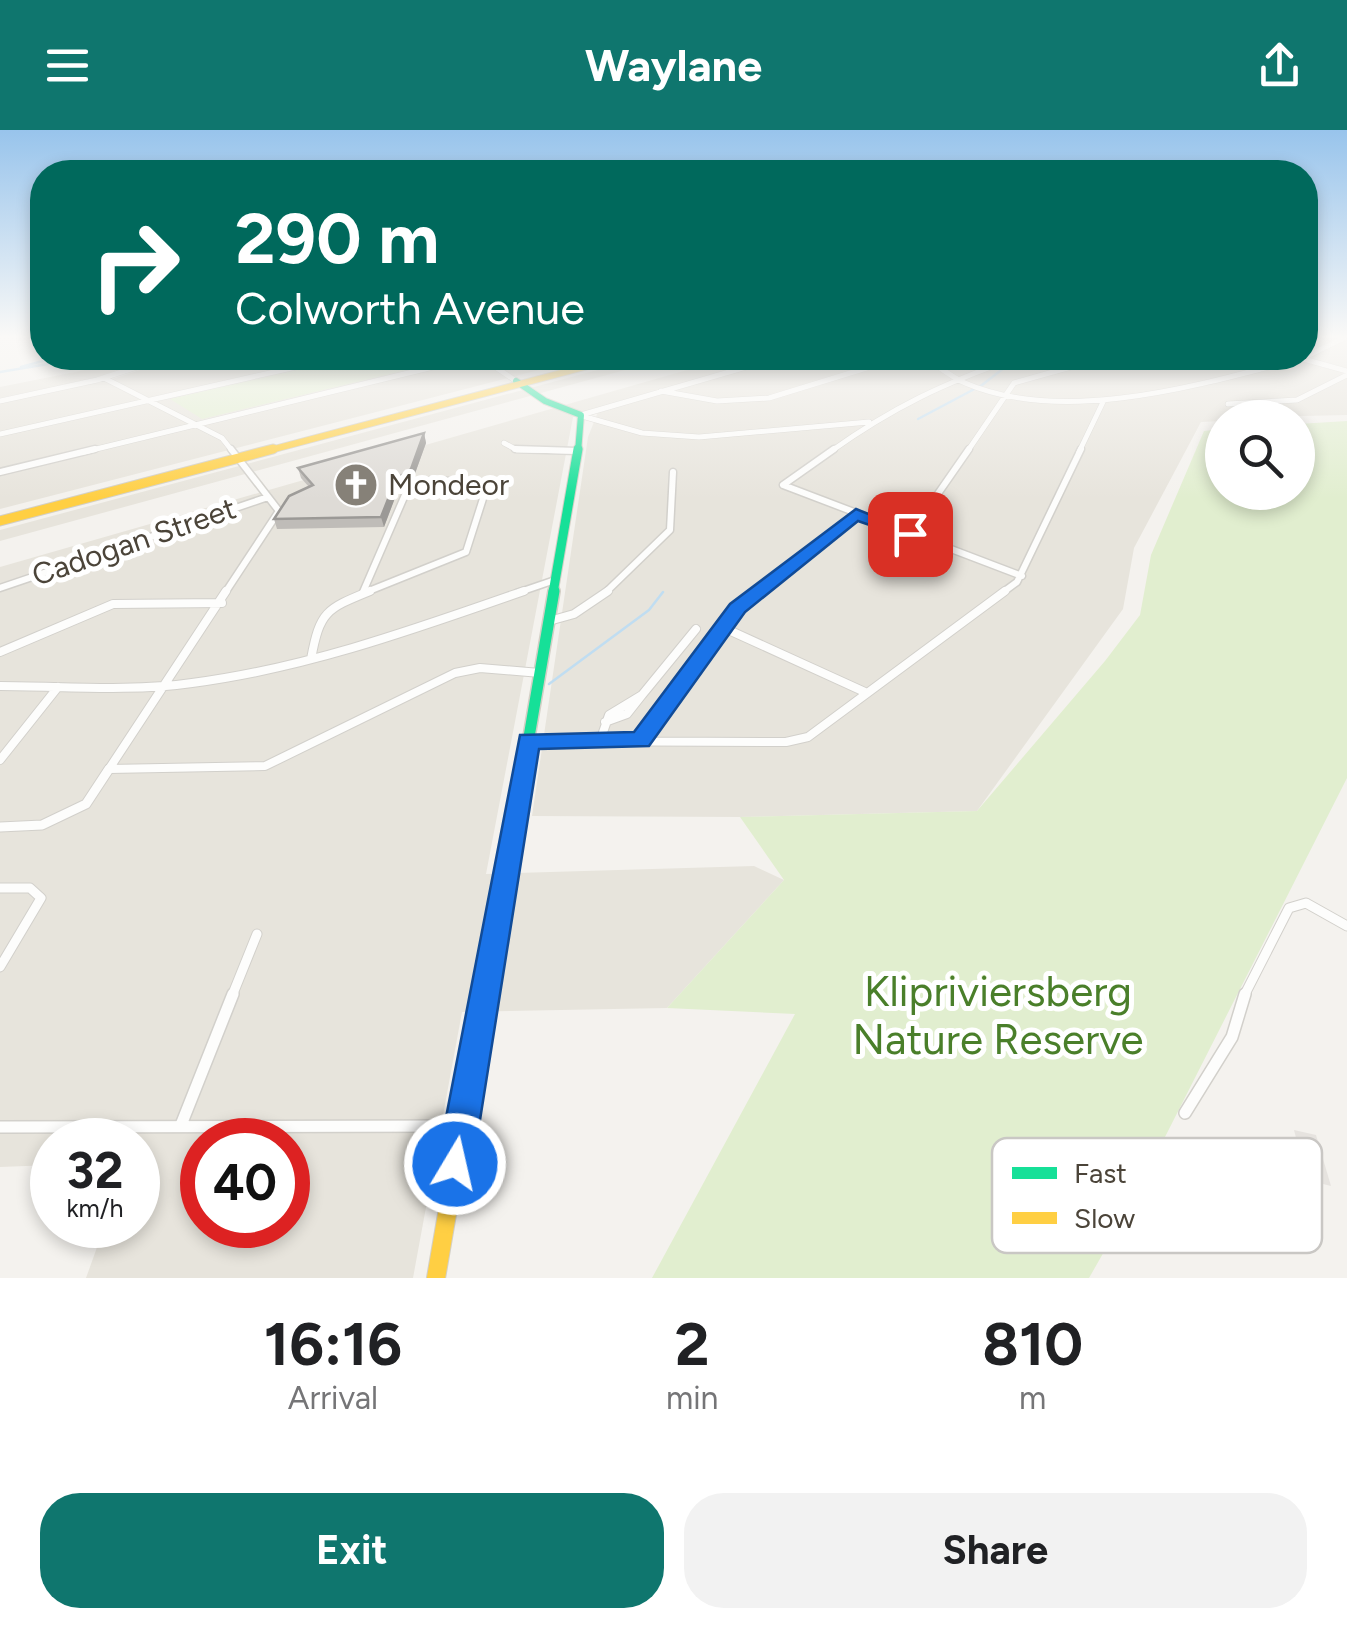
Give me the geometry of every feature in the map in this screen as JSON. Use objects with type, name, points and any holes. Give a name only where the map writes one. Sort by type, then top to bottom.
[{"type":"street","points":[[0,401],[43,392]]},
{"type":"street","points":[[0,827],[42,825],[77,811],[110,769],[278,514],[222,438],[131,392]]},
{"type":"street","points":[[0,434],[186,392]]},
{"type":"street","points":[[0,472],[331,392]]},
{"type":"street","points":[[0,519],[482,392]]},
{"type":"street","points":[[532,392],[581,415],[641,432],[734,436],[872,422]]},
{"type":"street","points":[[581,415],[659,392]]},
{"type":"street","points":[[664,392],[722,402],[770,398],[791,392]]},
{"type":"street","points":[[929,392],[872,422],[783,486],[1022,576]]},
{"type":"street","points":[[990,392],[1005,396],[1104,400],[1149,392]]},
{"type":"street","points":[[910,534],[1009,392]]},
{"type":"street","points":[[528,741],[797,741],[1022,576],[1104,400]]},
{"type":"street","points":[[436,1278],[581,415]]},
{"type":"street","points":[[504,443],[517,450],[577,452]]},
{"type":"street","points":[[549,620],[570,616],[611,589],[672,528],[673,472]]},
{"type":"street","points":[[310,659],[322,614],[364,592],[468,550],[488,483],[421,482],[406,491],[364,592]]},
{"type":"street","name":"Cadogan Street","points":[[0,588],[268,497]]},
{"type":"street","points":[[641,740],[744,602],[856,514]]},
{"type":"street","points":[[0,686],[165,687],[372,644],[556,580]]},
{"type":"street","points":[[0,652],[113,604],[222,603]]},
{"type":"street","points":[[722,627],[866,692]]},
{"type":"street","points":[[600,741],[605,722],[628,714],[696,629]]},
{"type":"street","points":[[110,769],[265,766],[455,672],[480,668],[540,673]]},
{"type":"street","points":[[0,760],[58,686]]},
{"type":"street","points":[[0,888],[30,888],[41,898],[0,968]]},
{"type":"street","points":[[1185,1113],[1208,1070],[1232,1037],[1247,987],[1288,908],[1306,904],[1347,926]]},
{"type":"street","points":[[184,1118],[257,934]]},
{"type":"street","points":[[0,1128],[180,1125]]},
{"type":"street","points":[[310,1125],[461,1126]]},
{"type":"shaded area","points":[[0,392],[30,392],[0,398]]},
{"type":"shaded area","points":[[53,392],[456,392],[0,509],[0,403]]},
{"type":"shaded area","points":[[517,392],[546,392],[0,541],[0,530]]},
{"type":"shaded area","points":[[612,392],[657,392],[573,417],[486,874],[754,866],[784,880],[667,1008],[462,1012],[413,1278],[86,1278],[97,1248],[160,1248],[160,1118],[30,1118],[30,1166],[0,1167],[0,567]]},
{"type":"shaded area","points":[[668,392],[1347,392],[1347,415],[1315,416],[1315,400],[1205,400],[1205,422],[1201,422],[1134,548],[1123,609],[977,811],[740,817],[532,816],[588,437],[598,412]]},
{"type":"shaded area","points":[[1294,1130],[1317,1138],[1296,1138]]},
{"type":"shaded area","points":[[1322,1155],[1331,1186],[1322,1184]]},
{"type":"green space","points":[[202,392],[317,392],[202,419],[170,399]]},
{"type":"green space","name":"Klipriviersberg Nature Reserve","points":[[1347,421],[1347,778],[1164,1138],[992,1138],[992,1253],[1103,1253],[1089,1278],[652,1278],[795,1014],[667,1008],[784,880],[740,817],[977,811],[1140,615],[1151,555],[1204,431],[1205,510],[1315,510],[1315,423]]},
{"type":"building","name":"Mondeor","points":[[424,433],[411,469],[396,479],[381,517],[274,519],[289,496],[313,485],[298,468]]},
{"type":"waterway","points":[[918,419],[970,392]]},
{"type":"waterway","points":[[549,684],[649,610],[663,592]]},
{"type":"traffic: fast","points":[[512,834],[583,420],[581,415],[531,392]]},
{"type":"traffic: slow","points":[[0,521],[491,392]]},
{"type":"traffic: slow","points":[[436,1278],[512,834]]},
{"type":"place","name":"Mondeor","points":[[356,485]]},
{"type":"route","points":[[455,1164],[528,741],[641,740],[738,608],[856,514],[910,534]]}]
